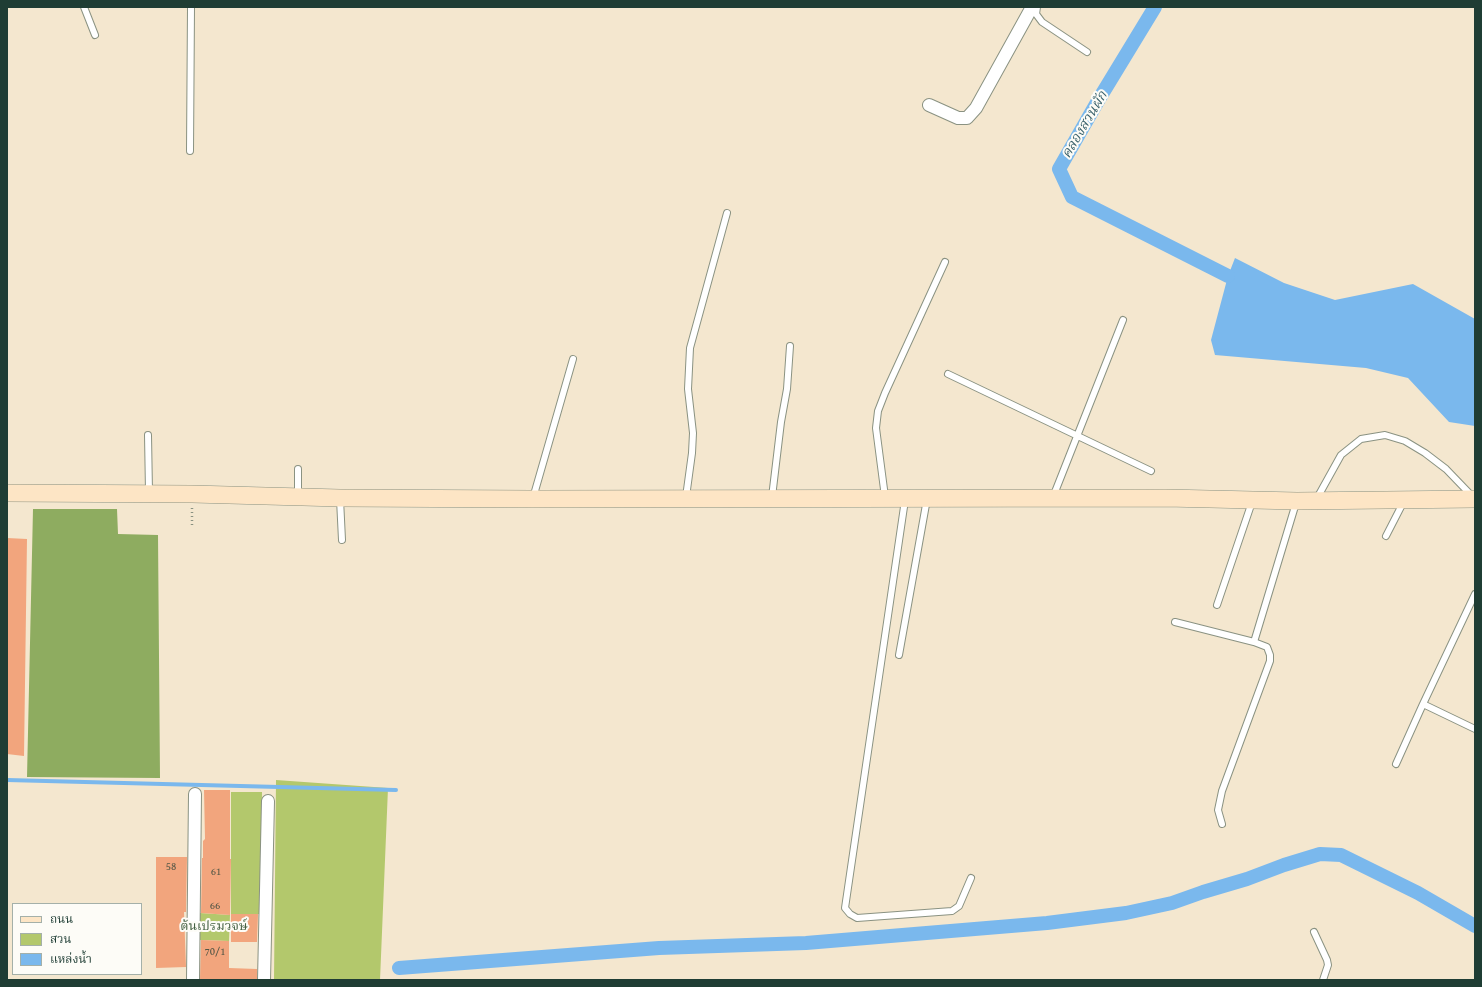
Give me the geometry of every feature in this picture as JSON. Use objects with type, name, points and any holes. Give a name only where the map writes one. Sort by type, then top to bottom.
[{"type":"street","points":[[929,105],[958,118],[967,118],[976,108],[1032,7]]},
{"type":"street","points":[[7,494],[150,494],[340,498],[532,499],[1166,498],[1297,501],[1475,499]]},
{"type":"street","points":[[193,980],[195,794]]},
{"type":"street","points":[[264,980],[268,801]]},
{"type":"lane","points":[[84,7],[95,35]]},
{"type":"lane","points":[[190,7],[190,151]]},
{"type":"lane","points":[[1037,7],[1036,14],[1042,22],[1087,52]]},
{"type":"lane","points":[[686,498],[693,433],[688,389],[690,348],[728,213]]},
{"type":"lane","points":[[885,498],[876,428],[878,411],[884,393],[945,262]]},
{"type":"lane","points":[[1052,498],[1123,320]]},
{"type":"lane","points":[[772,498],[781,422],[787,389],[790,346]]},
{"type":"lane","points":[[532,499],[573,360]]},
{"type":"lane","points":[[948,374],[1151,471]]},
{"type":"lane","points":[[148,435],[150,494]]},
{"type":"lane","points":[[1316,501],[1341,455],[1361,439],[1385,435],[1405,441],[1425,453],[1446,469],[1475,499]]},
{"type":"lane","points":[[298,469],[298,496]]},
{"type":"lane","points":[[340,498],[342,540]]},
{"type":"lane","points":[[906,498],[845,908],[850,914],[857,918],[952,911],[959,906],[971,878]]},
{"type":"lane","points":[[899,655],[927,499]]},
{"type":"lane","points":[[1217,605],[1252,500]]},
{"type":"lane","points":[[1386,536],[1405,500]]},
{"type":"lane","points":[[1254,642],[1297,501]]},
{"type":"lane","points":[[1396,764],[1475,594]]},
{"type":"lane","points":[[1176,622],[1254,642],[1266,647],[1270,655],[1270,662],[1222,791],[1218,810],[1222,824]]},
{"type":"lane","points":[[1423,704],[1475,729]]},
{"type":"lane","points":[[1314,932],[1328,965],[1323,980]]},
{"type":"green space","points":[[33,509],[117,509],[118,534],[158,535],[160,778],[27,777]]},
{"type":"green space","points":[[276,780],[388,788],[380,980],[274,980]]},
{"type":"green space","points":[[231,792],[262,792],[260,914],[231,914]]},
{"type":"green space","name":"ต้นเปรมวจษ์","points":[[200,913],[230,915],[229,941],[199,940]]},
{"type":"water","points":[[1235,258],[1284,283],[1335,300],[1413,284],[1475,319],[1475,426],[1449,422],[1408,378],[1366,368],[1215,355],[1211,340],[1228,276]]},
{"type":"building","points":[[7,538],[27,539],[24,756],[7,754]]},
{"type":"building","points":[[204,790],[230,790],[230,915],[201,913],[202,858],[203,841],[205,839]]},
{"type":"building","points":[[156,857],[187,857],[186,912],[184,912],[186,967],[156,968]]},
{"type":"building","points":[[231,914],[258,914],[257,942],[231,942]]},
{"type":"building","points":[[201,940],[229,941],[229,968],[257,969],[257,980],[200,980]]},
{"type":"waterway","name":"คลองสวนผัก","points":[[1155,7],[1099,99],[1059,169],[1072,197],[1228,276]]},
{"type":"waterway","points":[[7,780],[396,790]]},
{"type":"waterway","points":[[399,968],[659,948],[806,943],[1047,923],[1126,913],[1172,903],[1320,854],[1341,855],[1418,893],[1475,926]]}]
